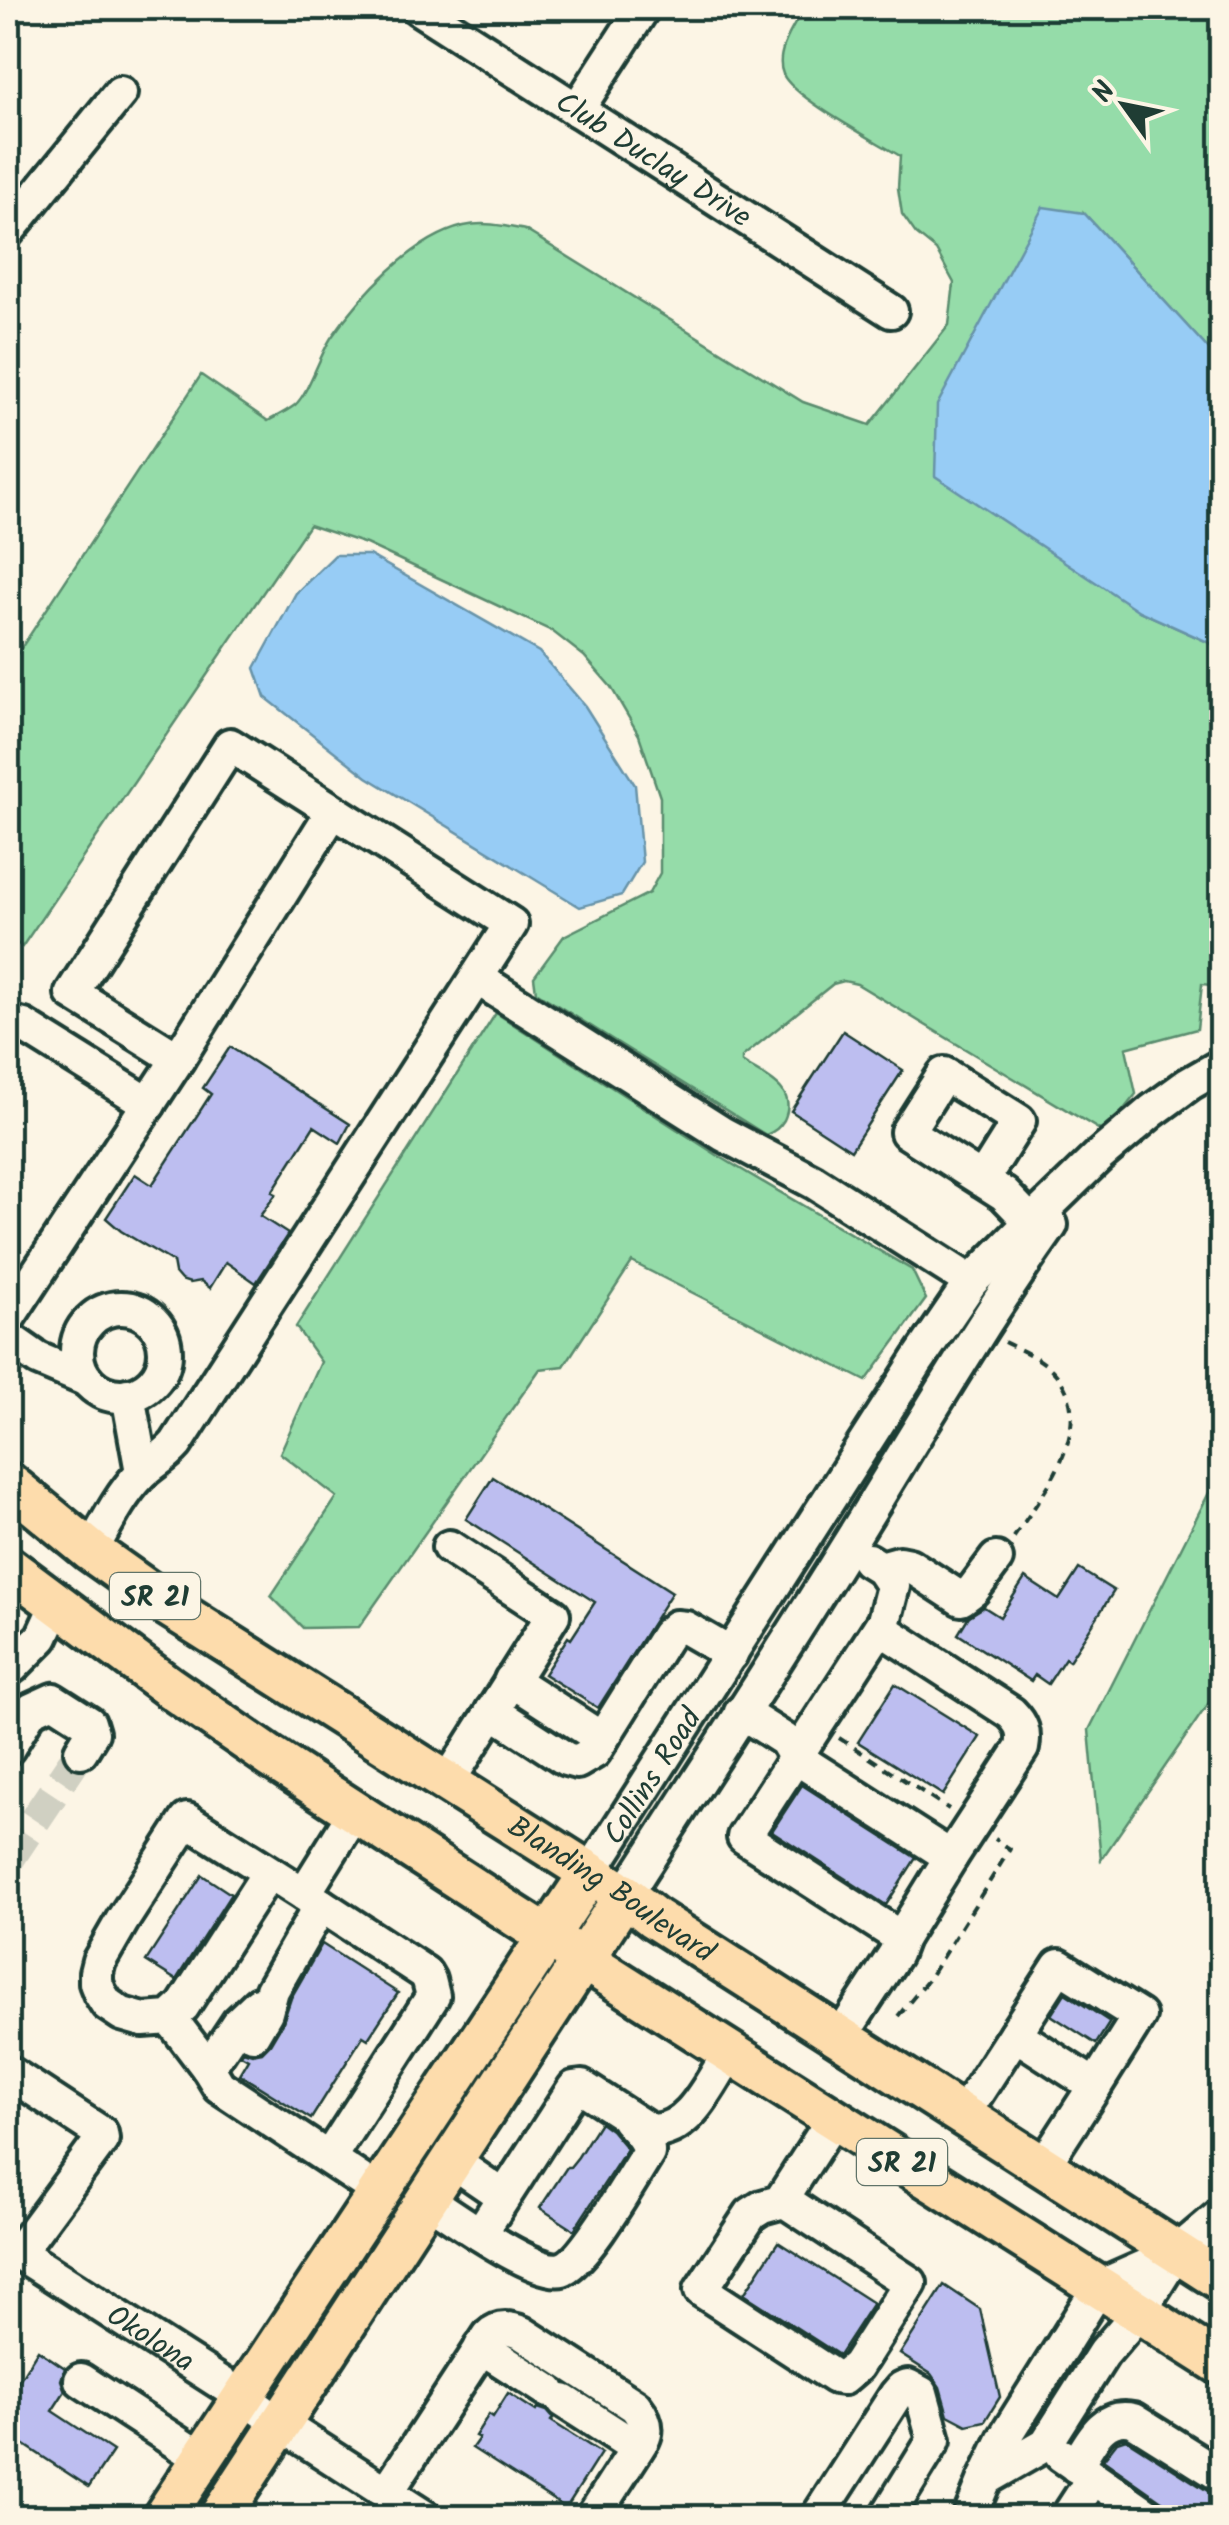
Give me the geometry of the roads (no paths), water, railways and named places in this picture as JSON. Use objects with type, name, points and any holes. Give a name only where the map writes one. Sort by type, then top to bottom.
[{"type":"main road","name":"Blanding Boulevard","points":[[8,1483],[91,1551],[167,1605],[625,1894],[654,1918],[1222,2281]]},
{"type":"main road","points":[[57,1604],[91,1551]]},
{"type":"main road","name":"SR 21","points":[[8,1567],[168,1687],[355,1812],[1222,2365]]},
{"type":"main road","name":"Collins Road","points":[[162,2518],[590,1872]]},
{"type":"main road","name":"Collins Road","points":[[218,2518],[625,1894]]},
{"type":"street","name":"Club Duclay Drive","points":[[418,8],[891,311]]},
{"type":"street","points":[[576,110],[644,8]]},
{"type":"street","points":[[8,231],[120,93]]},
{"type":"street","points":[[91,1551],[142,1472],[164,1458],[176,1444],[511,924],[230,746],[72,992],[178,1059]]},
{"type":"street","points":[[8,1318],[150,1104],[333,812]]},
{"type":"street","points":[[477,978],[723,1134],[814,1182],[971,1282]]},
{"type":"street","points":[[8,1022],[24,1026],[150,1104]]},
{"type":"street","name":"Collins Road","points":[[590,1872],[971,1282],[1099,1156],[1152,1111],[1222,1064]]},
{"type":"street","name":"Collins Road","points":[[625,1894],[848,1546],[1017,1272],[1099,1156]]},
{"type":"street","points":[[982,1180],[1004,1194],[1031,1222]]},
{"type":"street","points":[[8,1338],[108,1394],[128,1395],[146,1389],[162,1369],[165,1344],[154,1322],[135,1309],[111,1308],[90,1319],[83,1328],[76,1354],[86,1380]]},
{"type":"street","points":[[128,1395],[142,1472]]},
{"type":"street","points":[[848,1546],[881,1568],[893,1586],[888,1608],[880,1628],[744,1837],[900,1938]]},
{"type":"street","points":[[447,1783],[553,1615],[448,1547]]},
{"type":"street","points":[[881,1568],[898,1563],[909,1565],[961,1599],[973,1590],[996,1558]]},
{"type":"street","points":[[8,1668],[42,1637],[57,1604]]},
{"type":"street","points":[[492,1711],[566,1759],[577,1762],[594,1752],[666,1636],[676,1627],[686,1628],[731,1654]]},
{"type":"street","points":[[840,2038],[1022,1748],[1025,1734],[1011,1712],[880,1628]]},
{"type":"street","points":[[512,1680],[602,1739]]},
{"type":"street","points":[[8,1748],[31,1710],[53,1700],[89,1722],[92,1732],[81,1750]]},
{"type":"street","points":[[741,1712],[785,1740],[795,1757],[951,1858]]},
{"type":"street","points":[[214,2077],[246,2044],[266,2012],[272,1990],[355,1812]]},
{"type":"street","points":[[269,1872],[183,2006],[170,2018],[143,2020],[122,2014],[108,2004],[96,1983],[99,1961],[187,1820],[269,1872],[313,1900],[424,1972],[433,1996],[329,2158]]},
{"type":"street","points":[[962,2116],[1058,1966],[1139,2016],[1042,2168]]},
{"type":"street","points":[[214,2077],[238,2023],[272,1990]]},
{"type":"street","points":[[170,2018],[214,2077],[378,2192]]},
{"type":"street","points":[[1015,2034],[1094,2086]]},
{"type":"street","points":[[490,2218],[574,2088],[582,2087],[639,2135],[658,2140],[676,2130],[730,2052]]},
{"type":"street","points":[[8,2072],[101,2132],[102,2139],[13,2250]]},
{"type":"street","points":[[782,2199],[910,2282],[857,2366],[843,2378],[835,2377],[701,2290],[751,2214],[782,2199],[834,2118]]},
{"type":"street","points":[[452,2161],[490,2218],[536,2264],[558,2270],[583,2253],[639,2135]]},
{"type":"street","points":[[427,2199],[490,2218]]},
{"type":"street","points":[[969,2518],[1004,2440],[1100,2287],[1176,2252],[1222,2214]]},
{"type":"street","name":"Okolona","points":[[13,2250],[426,2518]]},
{"type":"street","points":[[985,2479],[1046,2444],[1102,2354],[1140,2312],[1176,2252]]},
{"type":"street","points":[[387,2492],[481,2347],[492,2332],[502,2328],[516,2330],[635,2406],[646,2427],[638,2448],[594,2514]]},
{"type":"street","points":[[481,2347],[638,2448]]},
{"type":"street","points":[[81,2380],[202,2458]]},
{"type":"street","points":[[817,2518],[899,2390],[908,2386],[922,2393],[934,2440],[886,2518]]},
{"type":"street","points":[[1067,2518],[1104,2425],[1112,2420],[1133,2420],[1222,2476]]},
{"type":"street","points":[[1046,2444],[1152,2518]]},
{"type":"water","points":[[1043,207],[1084,213],[1221,363],[1221,648],[1139,611],[935,476],[937,405]]},
{"type":"water","points":[[335,555],[369,555],[539,652],[585,706],[635,785],[642,862],[622,895],[580,907],[367,777],[265,697],[255,668],[296,593]]},
{"type":"tunnel","points":[[8,1860],[81,1751]]}]
